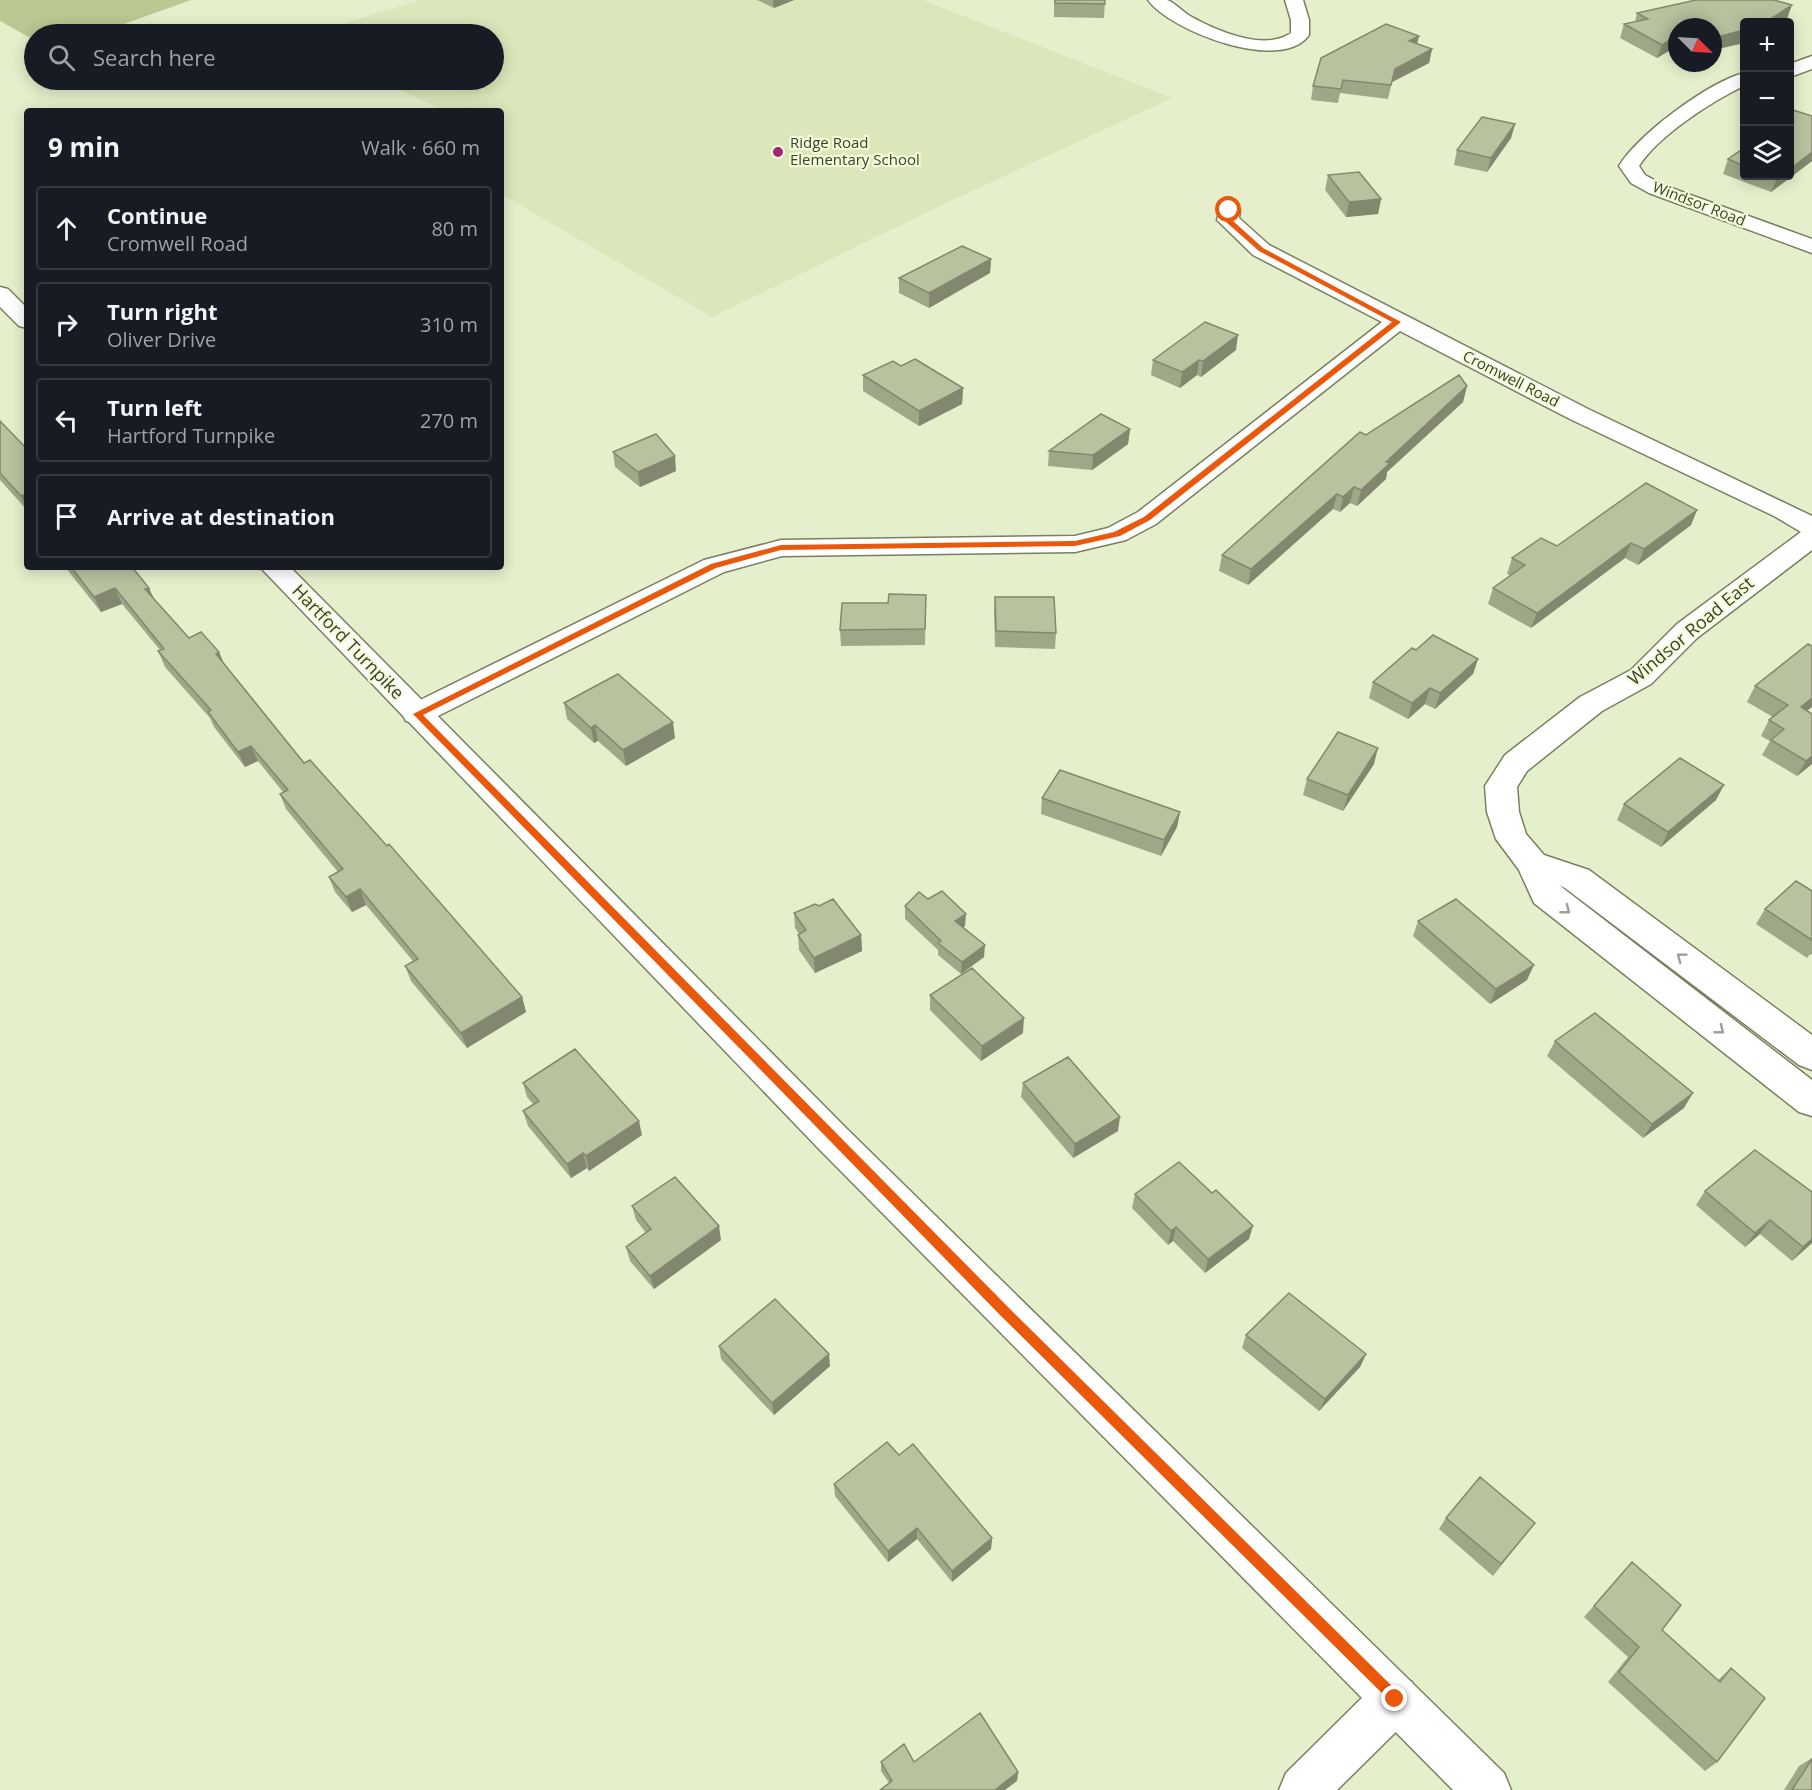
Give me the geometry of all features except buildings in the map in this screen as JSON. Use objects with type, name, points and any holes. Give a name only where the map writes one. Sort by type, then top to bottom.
[{"type":"street","points":[[1157,0],[1174,16],[1195,26],[1247,42],[1280,45],[1294,41],[1301,33],[1294,0]]},
{"type":"street","points":[[1794,69],[1812,62]]},
{"type":"street","name":"Windsor Road","points":[[1740,81],[1725,88],[1648,143],[1632,156],[1629,166],[1638,179],[1656,189],[1812,246]]},
{"type":"street","name":"Cromwell Road","points":[[1229,210],[1228,220],[1261,250],[1579,414],[1783,510],[1812,527]]},
{"type":"street","points":[[0,294],[24,318]]},
{"type":"street","points":[[417,714],[714,566],[740,557],[781,548],[1075,544],[1117,534],[1147,518],[1193,484],[1397,322]]},
{"type":"street","name":"Windsor Road East","points":[[1812,537],[1687,631],[1641,677],[1592,704],[1516,763],[1502,786],[1503,813],[1512,838],[1533,864],[1546,894],[1812,1101]]},
{"type":"street","name":"Hartford Turnpike","points":[[277,570],[907,1213],[1487,1790]]},
{"type":"street","points":[[1533,864],[1577,879],[1812,1055]]},
{"type":"street","points":[[1303,1790],[1395,1699]]},
{"type":"shaded area","points":[[0,0],[191,0],[124,24],[24,24],[24,34],[0,21]]},
{"type":"shaded area","name":"Ridge Road Elementary School","points":[[420,0],[923,0],[1172,98],[940,206],[712,317],[504,196],[504,108],[434,108],[436,107],[400,90],[504,90],[504,24],[344,24]]},
{"type":"place","name":"Ridge Road Elementary School","points":[[778,152]]},
{"type":"route","points":[[1229,210],[1228,220],[1261,250],[1397,322],[1147,518],[1117,534],[1075,544],[781,548],[740,557],[714,566],[417,714],[833,1139],[1395,1699]]}]
